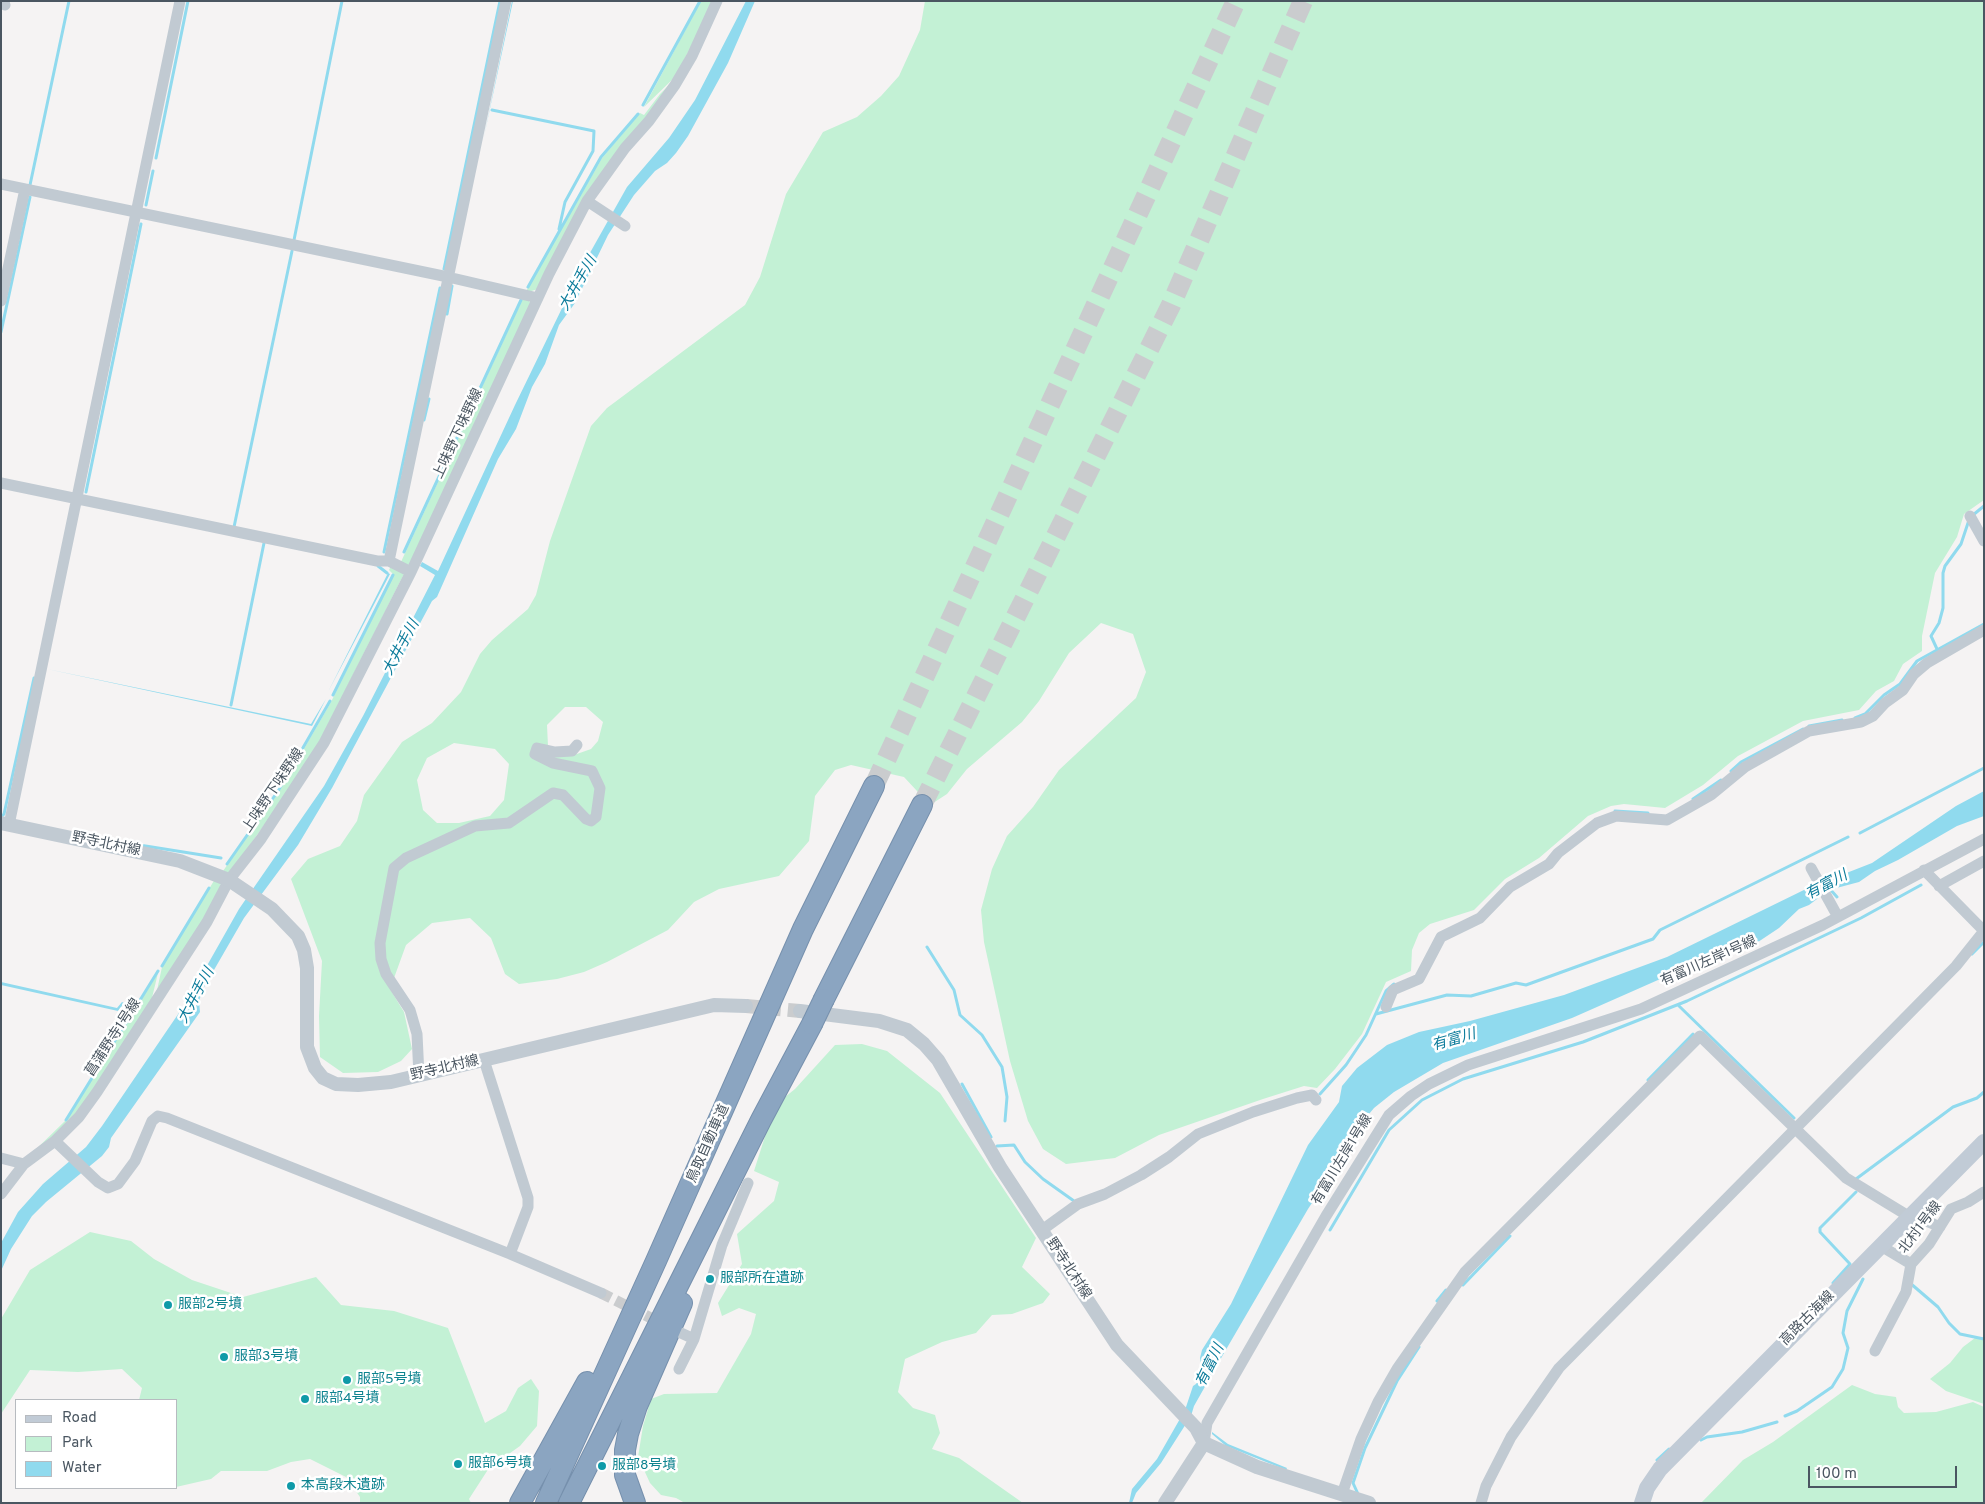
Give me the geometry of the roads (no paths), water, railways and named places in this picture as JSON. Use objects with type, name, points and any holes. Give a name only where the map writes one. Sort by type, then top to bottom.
[{"type":"highway","name":"鳥取自動車道","points":[[546,1503],[656,1262],[803,929],[874,786]]},
{"type":"highway","points":[[636,1503],[625,1475],[624,1450],[637,1406],[806,1018],[824,999],[922,805]]},
{"type":"highway","points":[[569,1503],[761,1120]]},
{"type":"highway","points":[[520,1503],[574,1408],[632,1291],[656,1262]]},
{"type":"main road","name":"高路古海線","points":[[1642,1503],[1647,1488],[1660,1470],[1982,1146]]},
{"type":"street","points":[[5,824],[78,498],[138,214],[180,1]]},
{"type":"street","points":[[389,561],[506,1]]},
{"type":"street","name":"上味野下味野線","points":[[233,882],[324,743],[411,572],[538,298],[619,156],[650,121],[675,85],[692,56],[717,1]]},
{"type":"street","points":[[1,184],[448,277],[538,298]]},
{"type":"street","points":[[1,301],[25,190]]},
{"type":"street","points":[[591,204],[625,226]]},
{"type":"street","points":[[1,483],[377,561],[389,561],[411,572]]},
{"type":"street","points":[[1970,516],[1984,541]]},
{"type":"street","points":[[1386,1007],[1393,990],[1419,979],[1441,937],[1480,918],[1510,887],[1549,864],[1558,853],[1597,823],[1616,816],[1667,820],[1711,795],[1745,767],[1809,731],[1861,722],[1873,716],[1885,703],[1904,690],[1914,674],[1927,663],[1984,630]]},
{"type":"street","points":[[419,1076],[417,1034],[410,1010],[386,974],[380,959],[380,943],[394,868],[406,858],[476,826],[509,823],[553,792],[563,795],[586,819],[591,821],[596,816],[600,788],[592,771],[553,763],[535,754],[536,748],[564,752],[572,751],[577,745]]},
{"type":"street","name":"野寺北村線","points":[[5,824],[180,860],[233,882],[272,909],[298,936],[304,950],[307,1047],[316,1068],[323,1078],[336,1084],[358,1085],[391,1082],[714,1005],[746,1006]]},
{"type":"street","points":[[1481,1503],[1486,1486],[1511,1437],[1559,1368],[1956,966],[1984,931],[1924,870],[1984,839]]},
{"type":"street","points":[[1939,886],[1984,861]]},
{"type":"street","name":"有富川左岸1号線","points":[[1204,1443],[1207,1423],[1326,1216],[1388,1115],[1411,1096],[1429,1084],[1468,1065],[1641,1009],[1789,942],[1836,914],[1924,870]]},
{"type":"street","points":[[1813,871],[1836,914]]},
{"type":"street","name":"菖蒲野寺1号線","points":[[1,1194],[24,1164],[59,1144],[97,1092],[233,882]]},
{"type":"street","name":"野寺北村線","points":[[806,1018],[879,1021],[907,1030],[924,1044],[938,1060],[1000,1167],[1117,1345],[1196,1428],[1204,1443]]},
{"type":"street","points":[[1342,1494],[1361,1439],[1378,1402],[1397,1369],[1464,1272],[1700,1036],[1846,1178],[1911,1216],[1940,1227]]},
{"type":"street","points":[[484,1060],[528,1198],[528,1207],[510,1254]]},
{"type":"street","points":[[1042,1230],[1078,1204],[1105,1194],[1148,1170],[1198,1134],[1253,1112],[1297,1098],[1312,1095],[1316,1100]]},
{"type":"street","points":[[59,1144],[98,1182],[108,1188],[118,1184],[135,1161],[152,1121],[158,1116],[510,1254],[601,1293]]},
{"type":"street","points":[[1,1158],[24,1164]]},
{"type":"street","points":[[679,1369],[694,1339],[722,1245],[748,1183]]},
{"type":"street","name":"北村1号線","points":[[1875,1351],[1906,1292],[1911,1264],[1929,1244],[1951,1209],[1968,1202],[1984,1192]]},
{"type":"street","points":[[1881,1246],[1911,1264]]},
{"type":"street","points":[[681,1333],[694,1339]]},
{"type":"street","points":[[1165,1503],[1204,1443],[1257,1467],[1369,1503]]},
{"type":"water","points":[[512,1],[513,1],[483,141]]},
{"type":"water","name":"大井手川","points":[[746,1],[755,1],[728,63],[688,136],[667,163],[655,171],[634,195],[608,235],[575,303],[559,325],[545,364],[532,387],[516,429],[498,459],[437,597],[432,601],[332,788],[298,845],[244,918],[203,989],[199,1001],[200,1012],[111,1138],[109,1147],[102,1156],[46,1202],[32,1216],[11,1249],[1,1271],[1,1243],[18,1212],[43,1184],[86,1147],[102,1126],[187,1001],[239,909],[324,786],[363,716],[435,575],[420,566],[422,562],[438,571],[582,267],[627,187],[669,138],[695,100]]},
{"type":"water","points":[[388,573],[390,574],[328,692]]},
{"type":"water","points":[[47,669],[311,724],[326,699],[312,726]]},
{"type":"water","name":"有富川","points":[[1984,791],[1984,816],[1957,826],[1875,871],[1859,882],[1829,890],[1809,905],[1799,909],[1779,928],[1758,942],[1751,940],[1744,942],[1572,1018],[1443,1063],[1394,1092],[1374,1108],[1350,1137],[1338,1163],[1308,1209],[1224,1353],[1194,1406],[1191,1416],[1161,1463],[1136,1493],[1132,1503],[1129,1503],[1132,1489],[1157,1459],[1185,1410],[1193,1386],[1203,1374],[1200,1358],[1202,1350],[1231,1304],[1308,1145],[1339,1102],[1342,1086],[1357,1068],[1387,1045],[1419,1032],[1470,1021],[1564,995],[1667,957],[1808,888],[1872,863],[1956,806]]},
{"type":"water","points":[[1,982],[117,1008],[122,1002],[124,1003],[118,1011],[1,985]]},
{"type":"water","points":[[1212,1432],[1228,1444],[1287,1468],[1286,1470],[1226,1446]]},
{"type":"waterway","points":[[30,185],[69,1]]},
{"type":"waterway","points":[[156,158],[188,1]]},
{"type":"waterway","points":[[294,240],[342,1]]},
{"type":"waterway","points":[[444,269],[500,1]]},
{"type":"waterway","points":[[643,105],[700,1]]},
{"type":"waterway","points":[[492,110],[594,131],[593,151],[565,202],[559,229]]},
{"type":"waterway","points":[[528,287],[601,157],[638,114]]},
{"type":"waterway","points":[[146,205],[153,171]]},
{"type":"waterway","points":[[1,332],[30,197]]},
{"type":"waterway","points":[[86,492],[141,224]]},
{"type":"waterway","points":[[234,527],[292,251]]},
{"type":"waterway","points":[[447,314],[452,286]]},
{"type":"waterway","points":[[384,552],[440,288]]},
{"type":"waterway","points":[[404,552],[521,300]]},
{"type":"waterway","points":[[424,420],[429,399]]},
{"type":"waterway","points":[[1973,515],[1984,506]]},
{"type":"waterway","points":[[1937,649],[1931,636],[1939,623],[1943,608],[1943,573],[1945,566],[1961,544],[1969,520]]},
{"type":"waterway","points":[[231,705],[264,543]]},
{"type":"waterway","points":[[378,566],[387,573]]},
{"type":"waterway","points":[[333,695],[393,575]]},
{"type":"waterway","points":[[1855,718],[1865,714],[1884,695],[1900,684],[1917,661],[1984,624]]},
{"type":"waterway","points":[[1,817],[4,814],[34,678]]},
{"type":"waterway","points":[[227,864],[278,791],[330,701]]},
{"type":"waterway","points":[[1809,726],[1842,720]]},
{"type":"waterway","points":[[1731,771],[1741,762],[1803,729]]},
{"type":"waterway","points":[[1860,833],[1984,768]]},
{"type":"waterway","points":[[1693,799],[1721,780]]},
{"type":"waterway","points":[[1615,811],[1648,813]]},
{"type":"waterway","points":[[1376,1014],[1447,995],[1471,996],[1516,983],[1526,985],[1653,939],[1660,930],[1848,837]]},
{"type":"waterway","points":[[133,844],[221,858]]},
{"type":"waterway","points":[[1330,1230],[1389,1130],[1422,1100],[1463,1079],[1583,1042],[1687,1001],[1861,918],[1921,885]]},
{"type":"waterway","points":[[162,966],[209,888]]},
{"type":"waterway","name":"有富川","points":[[1829,888],[1837,897]]},
{"type":"waterway","points":[[1972,954],[1984,942]]},
{"type":"waterway","points":[[927,947],[954,990],[960,1015],[982,1035],[1002,1067],[1007,1097],[1005,1121]]},
{"type":"waterway","points":[[66,1120],[158,971]]},
{"type":"waterway","points":[[1320,1094],[1346,1065],[1366,1035],[1386,991],[1394,984]]},
{"type":"waterway","points":[[1678,1005],[1794,1118]]},
{"type":"waterway","points":[[1648,1080],[1693,1034]]},
{"type":"waterway","points":[[962,1084],[991,1137]]},
{"type":"waterway","points":[[1856,1179],[1953,1107],[1977,1098],[1984,1092]]},
{"type":"waterway","points":[[997,1146],[1014,1145],[1025,1162],[1043,1179],[1074,1201]]},
{"type":"waterway","points":[[1833,1283],[1850,1264],[1820,1232],[1820,1228],[1856,1192]]},
{"type":"waterway","points":[[1463,1285],[1510,1236]]},
{"type":"waterway","points":[[1785,1416],[1797,1411],[1832,1387],[1843,1369],[1848,1348],[1843,1333],[1847,1311],[1863,1279]]},
{"type":"waterway","points":[[1910,1283],[1938,1307],[1949,1323],[1960,1334],[1984,1339]]},
{"type":"waterway","points":[[1437,1301],[1446,1290]]},
{"type":"waterway","points":[[1358,1494],[1353,1483],[1365,1448],[1397,1381],[1419,1347]]},
{"type":"waterway","points":[[1701,1440],[1707,1437],[1742,1432],[1777,1422]]},
{"type":"waterway","points":[[1657,1460],[1669,1449]]},
{"type":"tunnel","points":[[874,786],[1236,1]]},
{"type":"tunnel","points":[[922,805],[1171,305],[1303,1]]},
{"type":"tunnel","points":[[746,1006],[800,1011]]},
{"type":"tunnel","points":[[601,1293],[665,1325]]},
{"type":"place","name":"服部所在遺跡","points":[[710,1279]]},
{"type":"place","name":"服部2号墳","points":[[168,1305]]},
{"type":"place","name":"服部3号墳","points":[[224,1357]]},
{"type":"place","name":"服部5号墳","points":[[347,1380]]},
{"type":"place","name":"服部4号墳","points":[[305,1399]]},
{"type":"place","name":"服部6号墳","points":[[458,1464]]},
{"type":"place","name":"服部8号墳","points":[[602,1466]]},
{"type":"place","name":"本高段木遺跡","points":[[291,1486]]}]
